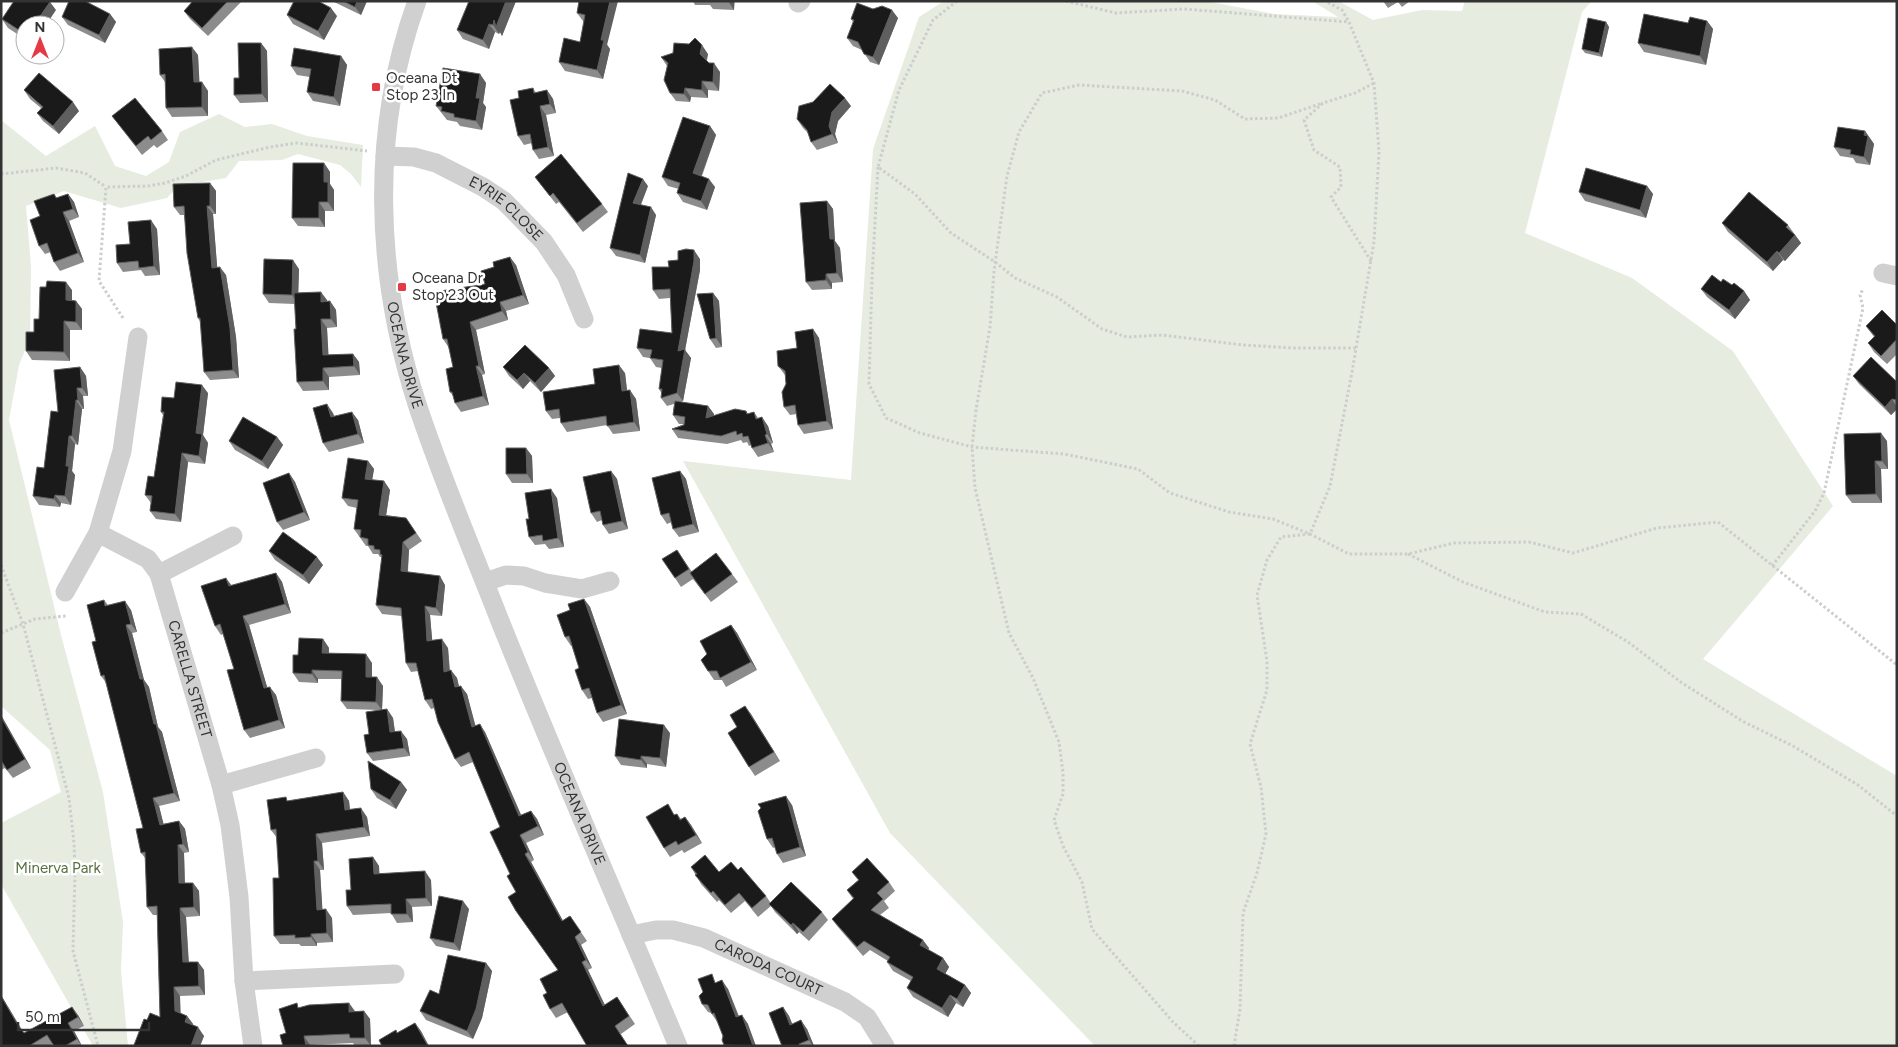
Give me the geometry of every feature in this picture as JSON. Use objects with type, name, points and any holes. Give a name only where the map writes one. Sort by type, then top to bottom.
[{"type":"street","name":"OCEANA DRIVE","points":[[417,1],[394,79],[387,122],[376,154],[388,276],[400,342],[416,401],[436,458],[530,696],[678,1046]]},
{"type":"street","name":"EYRIE CLOSE","points":[[376,154],[414,157],[436,163],[483,187],[504,201],[544,242],[566,275],[584,319]]},
{"type":"street","points":[[65,592],[98,533],[122,451],[138,337]]},
{"type":"street","name":"CARELLA STREET","points":[[98,533],[148,559],[159,574],[221,785],[236,860],[244,981],[253,1046]]},
{"type":"street","points":[[159,574],[233,536]]},
{"type":"street","points":[[485,582],[506,575],[524,576],[545,584],[582,589],[610,581]]},
{"type":"street","points":[[221,785],[316,758]]},
{"type":"street","name":"CARODA COURT","points":[[632,935],[656,930],[672,930],[704,938],[846,1002],[867,1017],[885,1046]]},
{"type":"street","points":[[244,981],[395,974]]},
{"type":"path","points":[[957,1],[933,20],[903,81],[878,167],[869,384],[886,418],[920,433],[972,447],[1064,454],[1138,469],[1170,493],[1229,512],[1273,520],[1310,534],[1349,554],[1408,554],[1454,543],[1529,542],[1573,553],[1658,528],[1718,522],[1897,665]]},
{"type":"path","points":[[1066,1],[1116,13],[1184,9],[1349,22]]},
{"type":"path","points":[[1310,534],[1330,486],[1356,348],[1374,242],[1379,152],[1374,83],[1349,22],[1342,10],[1325,1]]},
{"type":"path","points":[[1199,1046],[1173,1022],[1092,929],[1082,882],[1063,846],[1054,820],[1063,794],[1063,773],[1059,742],[1034,678],[1009,634],[975,488],[972,447],[976,410],[990,327],[1007,176],[1019,132],[1042,94],[1079,85],[1182,91],[1215,100],[1245,119],[1278,118],[1355,93],[1374,83]]},
{"type":"path","points":[[1323,103],[1304,120],[1314,150],[1340,167],[1341,187],[1331,198],[1371,262]]},
{"type":"path","points":[[1,174],[56,168],[85,173],[106,187],[148,186],[186,176],[216,160],[270,147],[297,143],[376,154]]},
{"type":"path","points":[[878,167],[915,194],[951,233],[996,262],[1015,278],[1057,297],[1102,329],[1127,338],[1162,335],[1243,345],[1293,348],[1356,348]]},
{"type":"path","points":[[106,187],[99,281],[123,318]]},
{"type":"path","points":[[1772,566],[1815,511],[1824,494],[1863,308],[1860,295],[1863,289]]},
{"type":"path","points":[[1234,1046],[1240,1009],[1242,913],[1257,873],[1266,834],[1261,787],[1250,744],[1267,690],[1267,661],[1257,595],[1267,560],[1281,537],[1310,534]]},
{"type":"path","points":[[1408,554],[1463,582],[1545,612],[1581,614],[1628,642],[1682,683],[1729,713],[1793,746],[1858,785],[1897,816]]},
{"type":"path","points":[[1,565],[22,624],[68,798],[74,843],[74,951],[98,1046]]},
{"type":"path","points":[[1,633],[35,619],[66,616]]},
{"type":"green space","points":[[944,1],[1205,1],[1274,14],[1338,17],[1312,1],[1338,1],[1373,20],[1422,10],[1462,11],[1465,1],[1592,1],[1582,12],[1525,233],[1632,278],[1733,351],[1833,506],[1703,659],[1897,776],[1897,1046],[1095,1046],[890,833],[683,461],[851,480],[873,149],[919,17]]},
{"type":"green space","name":"Minerva Park","points":[[219,114],[245,127],[272,124],[307,136],[363,145],[361,187],[351,174],[340,165],[298,154],[282,160],[239,161],[226,178],[178,186],[167,198],[121,208],[64,191],[26,206],[31,266],[30,338],[19,365],[9,420],[61,635],[103,792],[123,922],[121,971],[128,1046],[93,1046],[1,884],[1,823],[61,792],[50,750],[1,706],[1,120],[46,156],[95,126],[115,166],[146,176],[169,162],[180,132]]},
{"type":"building","points":[[14,1],[50,2],[41,15],[15,15],[15,27],[2,19]]},
{"type":"building","points":[[69,1],[85,1],[110,14],[99,35],[65,18],[65,15],[63,15]]},
{"type":"building","points":[[193,1],[228,1],[202,28],[184,11]]},
{"type":"building","points":[[294,1],[318,1],[331,8],[318,31],[287,15]]},
{"type":"building","points":[[343,1],[357,1],[355,7]]},
{"type":"building","points":[[469,1],[506,1],[496,27],[494,20],[493,25],[489,24],[483,40],[457,30]]},
{"type":"building","points":[[579,1],[610,1],[601,40],[604,40],[597,70],[559,62],[564,38],[580,42],[585,15],[577,13]]},
{"type":"building","points":[[857,3],[873,9],[882,6],[892,10],[873,57],[864,54],[858,42],[847,38],[854,20],[851,19]]},
{"type":"building","points":[[1644,14],[1688,23],[1690,17],[1707,21],[1700,56],[1638,43]]},
{"type":"building","points":[[1588,18],[1606,22],[1599,53],[1582,49]]},
{"type":"building","points":[[695,38],[702,45],[700,54],[709,63],[714,63],[713,82],[702,81],[702,90],[685,88],[684,94],[670,93],[664,80],[668,63],[661,57],[673,53],[674,43],[689,44]]},
{"type":"building","points":[[238,43],[261,43],[262,94],[234,95],[234,78],[239,78]]},
{"type":"building","points":[[192,47],[194,82],[202,82],[202,107],[166,108],[165,74],[160,75],[159,49]]},
{"type":"building","points":[[294,48],[341,56],[334,97],[307,92],[311,69],[291,66]]},
{"type":"building","points":[[443,68],[480,74],[476,98],[480,98],[476,121],[454,117],[454,114],[441,111],[442,107],[436,106]]},
{"type":"building","points":[[39,73],[73,102],[53,126],[37,113],[43,107],[24,90]]},
{"type":"building","points":[[830,84],[845,98],[832,112],[829,126],[832,134],[811,142],[807,130],[797,119],[799,106],[813,102]]},
{"type":"building","points":[[533,88],[534,93],[547,90],[550,104],[540,106],[548,147],[533,150],[530,134],[518,136],[510,100],[519,98],[518,91]]},
{"type":"building","points":[[135,98],[162,131],[151,140],[148,136],[136,146],[112,116]]},
{"type":"building","points":[[683,117],[710,126],[693,173],[709,179],[701,201],[677,193],[680,183],[662,177]]},
{"type":"building","points":[[1838,127],[1865,131],[1864,135],[1868,136],[1864,157],[1850,154],[1851,150],[1834,147]]},
{"type":"building","points":[[561,154],[602,204],[577,223],[553,193],[550,196],[535,177]]},
{"type":"building","points":[[293,163],[324,163],[324,182],[328,182],[328,202],[319,202],[319,218],[292,218]]},
{"type":"building","points":[[1586,168],[1647,186],[1640,210],[1579,192]]},
{"type":"building","points":[[628,173],[643,179],[633,203],[651,207],[640,255],[610,248]]},
{"type":"building","points":[[210,183],[210,206],[207,206],[212,268],[220,267],[230,328],[233,370],[204,372],[200,318],[198,318],[187,253],[184,206],[174,207],[173,184]]},
{"type":"building","points":[[1749,192],[1788,225],[1786,227],[1795,235],[1779,253],[1777,251],[1767,262],[1722,223]]},
{"type":"building","points":[[54,194],[56,198],[68,194],[73,209],[63,212],[78,253],[54,262],[47,243],[39,246],[30,220],[40,216],[34,201]]},
{"type":"building","points":[[827,201],[830,239],[834,239],[837,273],[826,274],[826,280],[806,282],[800,203]]},
{"type":"building","points":[[151,220],[154,266],[139,268],[138,261],[117,263],[116,245],[130,244],[128,222]]},
{"type":"building","points":[[694,250],[694,261],[678,351],[685,349],[677,393],[661,398],[662,389],[659,389],[663,360],[650,358],[652,350],[637,348],[640,329],[672,333],[670,289],[653,290],[652,267],[669,267],[668,261],[678,260],[678,251]]},
{"type":"building","points":[[510,257],[523,295],[500,302],[502,311],[470,322],[479,366],[476,366],[483,396],[455,403],[452,392],[450,392],[446,369],[453,367],[447,339],[443,339],[434,292],[485,284],[481,271],[494,267],[493,262]]},
{"type":"building","points":[[264,259],[293,260],[292,295],[263,294]]},
{"type":"building","points":[[1712,275],[1721,282],[1723,279],[1732,285],[1734,283],[1744,291],[1729,310],[1701,289]]},
{"type":"building","points":[[47,281],[66,282],[66,300],[76,301],[76,322],[64,321],[64,352],[26,351],[26,332],[34,332],[34,319],[39,319],[40,287],[46,287]]},
{"type":"building","points":[[321,292],[321,302],[330,301],[331,319],[321,319],[323,355],[353,354],[354,366],[323,368],[323,381],[297,382],[294,293]]},
{"type":"building","points":[[713,293],[716,338],[710,339],[697,294]]},
{"type":"building","points":[[1882,310],[1897,325],[1897,339],[1881,356],[1868,343],[1875,336],[1866,326]]},
{"type":"building","points":[[813,329],[827,421],[798,425],[795,405],[784,407],[782,392],[786,384],[785,371],[778,366],[777,351],[797,348],[795,332]]},
{"type":"building","points":[[525,345],[549,368],[535,383],[524,373],[517,380],[503,367]]},
{"type":"building","points":[[1871,357],[1897,382],[1897,400],[1892,399],[1885,407],[1853,376]]},
{"type":"building","points":[[619,365],[622,391],[630,390],[634,422],[607,426],[606,416],[561,423],[559,409],[546,411],[543,392],[595,384],[593,369]]},
{"type":"building","points":[[80,367],[82,388],[77,388],[78,400],[76,400],[72,436],[69,436],[66,466],[69,466],[65,496],[55,495],[54,499],[33,496],[37,467],[44,468],[51,411],[58,412],[54,370]]},
{"type":"building","points":[[176,382],[202,385],[196,433],[202,434],[199,456],[182,453],[175,514],[150,511],[152,496],[145,495],[148,476],[154,477],[164,412],[161,412],[162,397],[174,398]]},
{"type":"building","points":[[675,401],[708,406],[706,418],[735,409],[746,411],[747,414],[754,412],[756,419],[762,417],[768,443],[752,448],[748,436],[743,437],[742,433],[737,435],[736,431],[721,436],[672,429],[684,425],[685,417],[673,415]]},
{"type":"building","points":[[327,404],[331,417],[352,412],[358,434],[323,443],[313,408]]},
{"type":"building","points":[[243,417],[277,437],[262,461],[229,441]]},
{"type":"building","points":[[1881,433],[1882,461],[1875,461],[1876,494],[1846,495],[1844,434]]},
{"type":"building","points":[[506,448],[526,448],[527,474],[506,474]]},
{"type":"building","points":[[348,458],[368,461],[365,479],[384,481],[379,515],[406,518],[416,533],[403,542],[401,571],[440,576],[436,608],[425,606],[427,641],[442,639],[444,672],[451,670],[455,687],[461,686],[472,727],[480,724],[519,816],[531,811],[538,826],[520,835],[528,852],[525,854],[562,921],[570,916],[581,932],[575,937],[586,960],[582,962],[603,1006],[617,997],[629,1016],[615,1026],[628,1046],[587,1046],[562,1003],[550,1009],[543,995],[547,993],[540,979],[558,970],[508,897],[516,892],[507,876],[510,874],[490,832],[500,827],[469,752],[455,759],[438,722],[432,699],[425,700],[416,663],[406,663],[401,608],[376,605],[382,555],[380,550],[368,545],[368,539],[360,537],[361,530],[354,529],[358,500],[342,498]]},
{"type":"building","points":[[611,471],[622,521],[603,525],[600,511],[591,513],[583,477]]},
{"type":"building","points":[[680,471],[693,524],[673,529],[669,513],[661,515],[652,478]]},
{"type":"building","points":[[289,473],[304,512],[277,522],[263,483]]},
{"type":"building","points":[[551,489],[558,538],[543,541],[542,535],[529,537],[526,519],[529,519],[525,493]]},
{"type":"building","points":[[283,532],[317,557],[303,575],[269,551]]},
{"type":"building","points":[[677,550],[689,569],[675,578],[662,559]]},
{"type":"building","points":[[716,553],[732,574],[705,594],[690,573]]},
{"type":"building","points":[[276,573],[285,604],[243,616],[264,688],[270,687],[279,720],[244,730],[227,670],[234,669],[220,624],[215,626],[201,586],[226,578],[229,586]]},
{"type":"building","points":[[584,599],[621,705],[597,713],[589,688],[582,690],[575,670],[579,668],[569,636],[565,637],[557,615],[570,610],[568,604]]},
{"type":"building","points":[[104,600],[105,606],[125,601],[131,624],[126,625],[140,679],[143,679],[154,724],[156,724],[174,793],[153,798],[160,825],[179,821],[183,844],[178,845],[179,883],[193,883],[194,907],[180,908],[183,962],[198,962],[199,986],[174,987],[175,1011],[187,1016],[185,1022],[198,1027],[191,1046],[134,1045],[144,1019],[147,1020],[150,1013],[160,1017],[157,906],[147,907],[145,852],[141,853],[136,829],[143,828],[104,675],[101,676],[92,642],[96,641],[87,605]]},
{"type":"building","points":[[731,625],[751,662],[720,678],[717,671],[708,671],[701,660],[707,654],[700,641]]},
{"type":"building","points":[[299,638],[323,639],[322,653],[366,654],[366,677],[377,677],[376,702],[341,701],[342,671],[312,670],[312,674],[293,673],[293,655],[298,655]]},
{"type":"building","points":[[745,706],[774,752],[749,767],[728,733],[737,727],[730,715]]},
{"type":"building","points":[[387,709],[390,732],[401,731],[404,748],[367,753],[364,735],[369,734],[366,712]]},
{"type":"building","points":[[1,717],[25,759],[7,770],[1,760]]},
{"type":"building","points":[[619,719],[664,725],[660,758],[641,756],[641,760],[615,756]]},
{"type":"building","points":[[368,761],[401,782],[390,800],[371,789]]},
{"type":"building","points":[[343,792],[345,810],[361,808],[364,827],[316,834],[318,861],[314,861],[317,910],[326,909],[327,933],[295,938],[295,935],[274,936],[273,878],[279,878],[276,829],[271,830],[267,800],[286,797],[287,801]]},
{"type":"building","points":[[786,796],[800,847],[777,854],[772,838],[767,839],[758,811],[761,808],[758,804]]},
{"type":"building","points":[[668,804],[674,815],[677,814],[680,820],[685,817],[696,835],[678,845],[676,841],[664,848],[646,817]]},
{"type":"building","points":[[705,855],[719,872],[731,862],[738,870],[741,867],[766,896],[752,908],[739,893],[725,905],[713,891],[711,893],[695,875],[697,874],[691,867]]},
{"type":"building","points":[[373,857],[374,874],[425,871],[426,898],[406,899],[407,914],[391,914],[391,904],[347,906],[346,890],[351,890],[349,859]]},
{"type":"building","points":[[867,858],[889,882],[877,893],[883,899],[871,910],[923,940],[920,945],[943,958],[937,969],[965,985],[957,999],[950,995],[942,1008],[907,988],[913,977],[887,962],[890,957],[864,941],[857,947],[832,919],[854,898],[847,890],[859,880],[852,872]]},
{"type":"building","points":[[791,882],[822,912],[803,932],[793,923],[791,925],[769,904]]},
{"type":"building","points":[[439,896],[463,901],[454,943],[430,938]]},
{"type":"building","points":[[448,955],[486,963],[476,1009],[467,1031],[420,1011],[430,990],[439,994]]},
{"type":"building","points":[[712,974],[715,983],[722,980],[736,1017],[742,1015],[753,1046],[724,1045],[723,1036],[714,1013],[712,1014],[708,1005],[702,1004],[699,996],[703,992],[698,979]]},
{"type":"building","points":[[1,996],[24,1033],[72,1007],[78,1017],[68,1023],[77,1039],[65,1046],[54,1046],[47,1035],[29,1046],[1,1046]]},
{"type":"building","points":[[297,1003],[298,1008],[309,1005],[349,1003],[349,1012],[364,1011],[365,1038],[350,1038],[349,1034],[304,1036],[306,1046],[283,1046],[280,1035],[286,1033],[279,1009]]},
{"type":"building","points":[[783,1007],[790,1025],[801,1020],[809,1040],[799,1044],[799,1046],[782,1046],[769,1013]]},
{"type":"building","points":[[415,1023],[428,1046],[382,1046],[379,1040],[396,1030],[397,1033]]},
{"type":"place","name":"Oceana Dt Stop 23 In","points":[[376,87]]},
{"type":"place","name":"Oceana Dr Stop 23 Out","points":[[402,287]]}]
